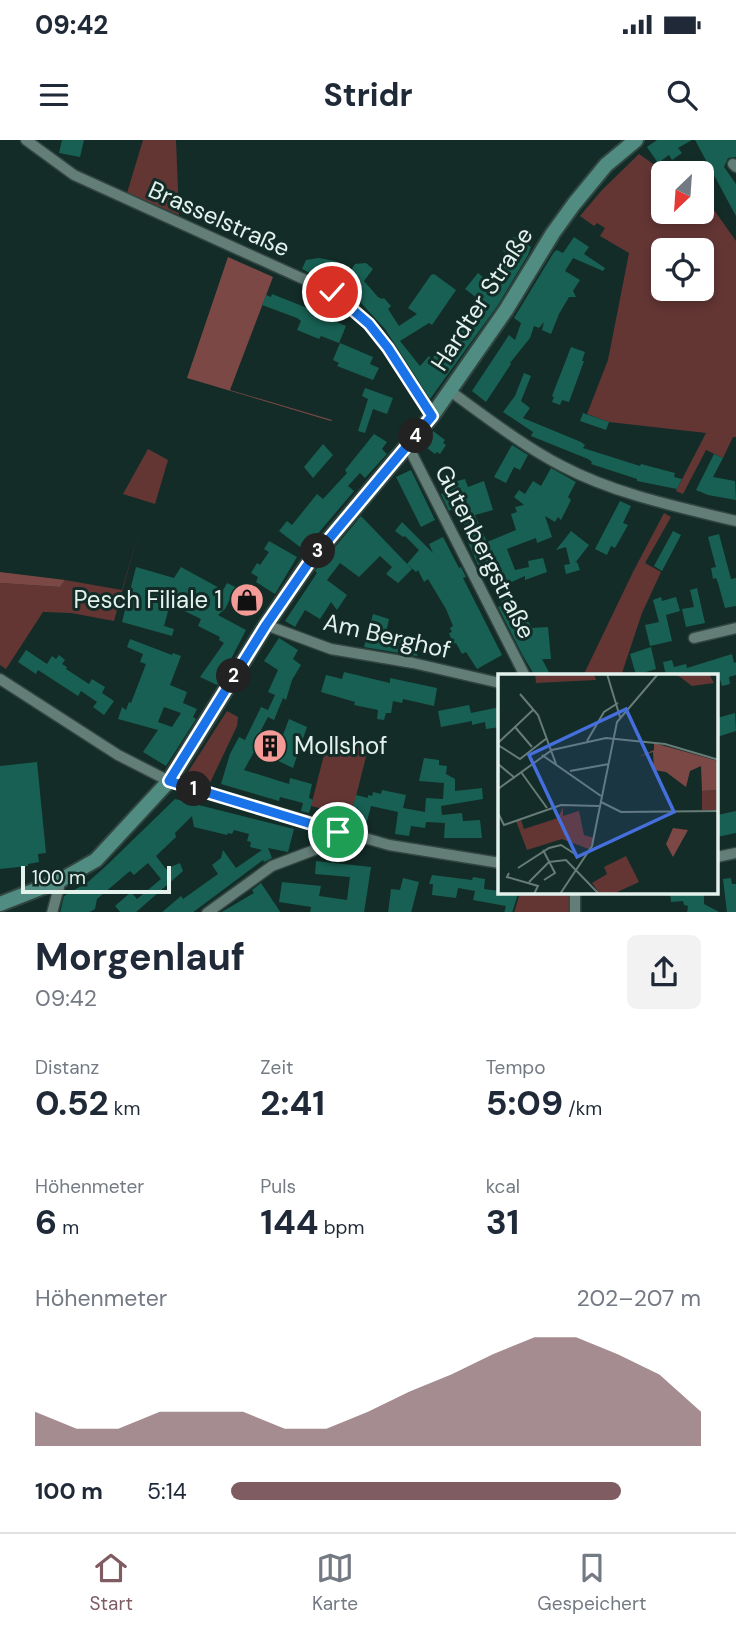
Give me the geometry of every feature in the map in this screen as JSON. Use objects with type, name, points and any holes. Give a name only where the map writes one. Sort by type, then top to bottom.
[{"type":"main road","name":"Hardter Straße","points":[[0,904],[61,880],[96,860],[169,781],[266,625],[308,564],[432,416],[506,310],[573,204],[606,165],[636,140]]},
{"type":"street","name":"Brasselstraße","points":[[26,140],[74,175],[332,292],[369,324],[388,348],[432,416]]},
{"type":"street","points":[[450,391],[520,442],[564,467],[679,508],[736,520]]},
{"type":"street","name":"Gutenbergstraße","points":[[408,446],[524,674]]},
{"type":"street","name":"Am Berghof","points":[[266,625],[331,649],[413,663],[498,683]]},
{"type":"street","points":[[694,638],[736,628]]},
{"type":"street","points":[[0,679],[118,755],[169,781],[389,845],[498,863]]},
{"type":"street","points":[[207,912],[272,866],[317,849],[338,832]]},
{"type":"street","points":[[718,857],[736,853]]},
{"type":"street","points":[[52,912],[61,880]]},
{"type":"shaded area","points":[[143,140],[176,140],[179,215],[127,193]]},
{"type":"shaded area","points":[[639,154],[651,162],[651,224],[714,224],[714,210],[736,241],[736,437],[733,437],[723,458],[706,450],[683,494],[676,491],[706,433],[609,422],[587,414],[608,360],[629,253],[600,236],[605,228],[597,223],[594,226],[580,216]]},
{"type":"shaded area","points":[[228,257],[273,277],[230,390],[331,421],[187,378]]},
{"type":"shaded area","points":[[148,449],[168,460],[155,504],[123,494]]},
{"type":"shaded area","points":[[664,513],[671,517],[645,563],[661,572],[642,613],[622,674],[584,674]]},
{"type":"shaded area","points":[[139,531],[114,621],[71,613],[43,612],[6,669],[0,665],[0,583],[60,587],[65,580],[122,590]]},
{"type":"shaded area","points":[[0,572],[65,580],[60,587],[0,583]]},
{"type":"shaded area","points":[[227,711],[238,717],[237,726],[209,785],[195,780],[188,772]]},
{"type":"shaded area","points":[[328,739],[368,749],[351,816],[311,806]]},
{"type":"shaded area","points":[[519,895],[569,895],[570,912],[514,912]]},
{"type":"building","points":[[62,140],[84,140],[80,157],[59,153]]},
{"type":"building","points":[[657,140],[692,140],[678,148],[682,153],[672,160],[669,155],[657,161],[647,147]]},
{"type":"building","points":[[695,140],[736,140],[736,157],[728,158],[724,167],[736,184],[736,216],[714,175],[714,161],[706,161]]},
{"type":"building","points":[[514,237],[531,247],[528,255],[498,305],[430,399],[385,329],[351,292],[349,294],[302,269],[306,260],[319,258],[335,261],[351,270],[355,264],[366,263],[373,269],[364,281],[378,297],[384,298],[391,306],[388,309],[399,326],[417,314],[408,308],[431,275],[434,274],[456,290],[432,325],[429,323],[400,341],[420,366],[429,356],[432,359],[438,351],[442,354],[448,347],[481,301],[465,289],[478,273],[490,283],[508,254],[503,251]]},
{"type":"building","points":[[574,237],[589,247],[584,254],[605,268],[603,271],[573,258],[565,271],[580,280],[573,291],[576,297],[569,297],[551,334],[542,330],[544,322],[539,328],[534,326],[530,338],[510,363],[486,402],[472,391],[509,335],[515,340],[521,323],[514,318],[554,252],[557,250],[563,253]]},
{"type":"building","points":[[272,294],[315,311],[316,308],[327,312],[324,317],[346,326],[339,343],[297,330],[301,321],[297,318],[262,305],[266,295],[271,297]]},
{"type":"building","points":[[340,343],[373,357],[370,364],[379,368],[373,380],[337,366],[339,363],[333,360]]},
{"type":"building","points":[[571,347],[585,352],[584,361],[569,402],[562,400],[560,405],[552,402],[552,396]]},
{"type":"building","points":[[524,373],[531,376],[521,401],[530,408],[523,418],[581,442],[585,445],[583,448],[640,466],[641,464],[675,473],[674,477],[682,479],[677,489],[637,481],[591,464],[588,459],[531,436],[533,432],[503,412],[515,396]]},
{"type":"building","points":[[365,388],[393,398],[387,414],[373,409],[365,433],[358,431],[368,399],[362,396]]},
{"type":"building","points":[[583,413],[609,422],[606,430],[580,421]]},
{"type":"building","points":[[433,431],[445,440],[443,443],[446,445],[440,454],[435,454],[423,445]]},
{"type":"building","points":[[374,434],[387,442],[382,449],[387,454],[365,478],[360,473],[348,486],[354,491],[304,550],[279,531],[287,521],[292,525],[317,494],[323,499],[347,473],[345,470]]},
{"type":"building","points":[[323,444],[333,455],[313,478],[304,467]]},
{"type":"building","points":[[512,445],[528,455],[520,470],[514,467],[506,483],[494,477]]},
{"type":"building","points":[[714,454],[723,458],[713,477],[735,481],[736,500],[696,490]]},
{"type":"building","points":[[551,468],[576,482],[561,520],[558,517],[555,522],[545,516],[552,537],[537,543],[536,538],[507,549],[515,570],[529,567],[528,561],[543,558],[547,572],[525,580],[525,576],[505,585],[496,563],[480,570],[463,531],[466,529],[458,506],[449,511],[441,494],[459,485],[457,481],[465,479],[468,487],[484,481],[493,510],[475,515],[487,542],[516,530],[511,514],[517,512],[515,507],[524,505],[514,497],[519,490],[525,494],[533,481],[541,486]]},
{"type":"building","points":[[411,470],[435,520],[421,527],[396,477]]},
{"type":"building","points":[[620,501],[631,506],[623,523],[628,525],[615,548],[611,546],[607,555],[595,549]]},
{"type":"building","points":[[361,516],[412,569],[398,583],[386,574],[392,567],[380,556],[359,577],[340,563],[327,580],[347,595],[337,610],[331,602],[320,619],[305,610],[295,627],[285,621],[317,573],[315,571]]},
{"type":"building","points":[[402,522],[433,553],[429,544],[443,537],[466,577],[463,578],[502,655],[477,669],[466,652],[462,654],[456,643],[453,644],[449,633],[452,632],[450,628],[453,626],[446,609],[428,579],[424,582],[418,570],[416,572],[407,564],[419,550],[405,536],[395,531]]},
{"type":"building","points":[[571,531],[589,545],[575,563],[577,562],[580,570],[566,574],[564,565],[570,564],[566,547],[556,550]]},
{"type":"building","points":[[673,531],[681,535],[662,571],[654,566]]},
{"type":"building","points":[[719,534],[731,579],[736,578],[736,606],[725,608],[716,578],[713,579],[711,568],[716,567],[708,537]]},
{"type":"building","points":[[269,541],[297,557],[275,594],[256,582],[258,577],[251,573],[269,552],[264,549]]},
{"type":"building","points":[[136,567],[174,578],[181,567],[223,590],[227,583],[254,596],[245,608],[230,599],[218,615],[246,630],[231,659],[233,660],[217,685],[200,677],[224,643],[219,640],[220,637],[198,626],[201,619],[170,604],[164,626],[174,629],[172,636],[122,622]]},
{"type":"building","points":[[697,588],[705,623],[686,627],[682,609],[694,607],[690,590]]},
{"type":"building","points":[[509,596],[515,608],[519,606],[532,628],[548,627],[551,659],[542,659],[550,674],[534,674],[498,607],[503,605],[501,601]]},
{"type":"building","points":[[661,597],[662,601],[676,597],[680,611],[666,615],[672,641],[650,646],[645,625],[659,622],[653,600]]},
{"type":"building","points":[[373,614],[389,619],[386,633],[392,634],[391,636],[420,641],[417,656],[364,647]]},
{"type":"building","points":[[279,638],[298,650],[293,659],[301,665],[274,720],[268,717],[261,730],[281,740],[289,719],[307,727],[293,768],[255,750],[244,770],[289,784],[290,778],[312,784],[309,798],[313,800],[309,813],[301,811],[303,803],[280,797],[279,801],[221,784],[230,754],[239,737],[245,740],[261,707],[268,710],[275,695],[268,692],[278,670],[264,661]]},
{"type":"building","points":[[130,639],[181,656],[170,685],[187,692],[183,703],[197,709],[193,717],[196,719],[166,766],[143,752],[158,730],[118,719],[122,707],[126,710],[129,702],[131,703],[146,664],[140,662],[143,654],[127,647]],"holes":[[[164,707],[181,713],[172,727],[158,722]]]},
{"type":"building","points":[[651,647],[656,669],[636,674],[630,654]]},
{"type":"building","points":[[26,650],[47,664],[52,656],[56,659],[59,655],[65,660],[62,664],[66,669],[89,684],[92,679],[105,687],[102,693],[114,701],[104,715],[93,707],[97,702],[81,691],[78,696],[38,670],[36,674],[18,662]]},
{"type":"building","points":[[732,654],[734,663],[736,662],[736,675],[729,677],[730,684],[722,686],[718,674],[666,674],[663,662],[672,660],[674,667],[686,664],[687,668]]},
{"type":"building","points":[[344,672],[390,683],[390,678],[437,688],[434,706],[403,699],[402,703],[393,701],[391,713],[386,713],[384,720],[377,719],[378,710],[354,705],[355,702],[321,692],[326,675],[342,679]]},
{"type":"building","points":[[469,705],[471,713],[498,707],[498,727],[486,729],[485,722],[472,725],[472,721],[441,727],[438,711]]},
{"type":"building","points":[[735,713],[736,731],[718,737],[718,718]]},
{"type":"building","points":[[424,758],[439,760],[439,765],[447,766],[446,774],[455,779],[455,791],[482,788],[483,799],[441,806],[442,815],[462,813],[463,821],[480,820],[482,838],[444,838],[445,823],[426,822],[425,828],[411,826],[409,836],[395,834],[398,812],[371,806],[366,825],[349,822],[356,795],[368,798],[373,792],[381,794],[382,790],[406,795],[403,808],[425,812],[426,798],[443,799],[444,783],[419,781]]},
{"type":"building","points":[[37,762],[46,853],[38,854],[39,862],[28,866],[0,869],[0,766]]},
{"type":"building","points":[[175,799],[294,829],[288,852],[268,848],[272,858],[264,862],[263,860],[193,912],[162,912],[181,896],[183,899],[218,874],[212,865],[221,858],[223,850],[236,868],[262,850],[250,847],[251,842],[247,841],[249,834],[234,830],[227,835],[194,827],[192,816],[175,833],[176,837],[156,856],[166,869],[180,863],[183,871],[136,912],[120,912],[115,906],[131,892],[137,899],[161,879],[148,863],[134,875],[130,871],[97,899],[95,909],[90,912],[60,912],[64,896],[88,882]]},
{"type":"building","points":[[736,811],[736,833],[718,837],[718,815]]},
{"type":"building","points":[[316,861],[371,867],[364,912],[310,912],[311,907],[279,902],[282,882],[321,886],[319,896],[347,900],[350,877],[315,874]]},
{"type":"building","points":[[432,875],[472,880],[473,877],[485,879],[484,889],[498,891],[498,895],[518,895],[512,912],[504,912],[506,906],[473,900],[475,891],[458,888],[456,898],[432,895],[433,884],[429,884]]},
{"type":"building","points":[[403,878],[419,882],[411,912],[388,912],[391,889],[400,890]]},
{"type":"building","points":[[731,878],[732,884],[736,884],[736,912],[727,912],[723,879]]},
{"type":"building","points":[[261,883],[280,912],[222,912],[254,893],[252,890]]},
{"type":"building","points":[[670,895],[704,895],[704,904],[719,912],[687,912],[688,906],[684,905],[683,901],[671,902]]},
{"type":"place","name":"Pesch Filiale 1","points":[[247,600]]},
{"type":"place","name":"Mollshof","points":[[270,746]]},
{"type":"route","points":[[332,292],[369,324],[388,348],[432,416],[308,564],[266,625],[169,781],[338,832]]}]
